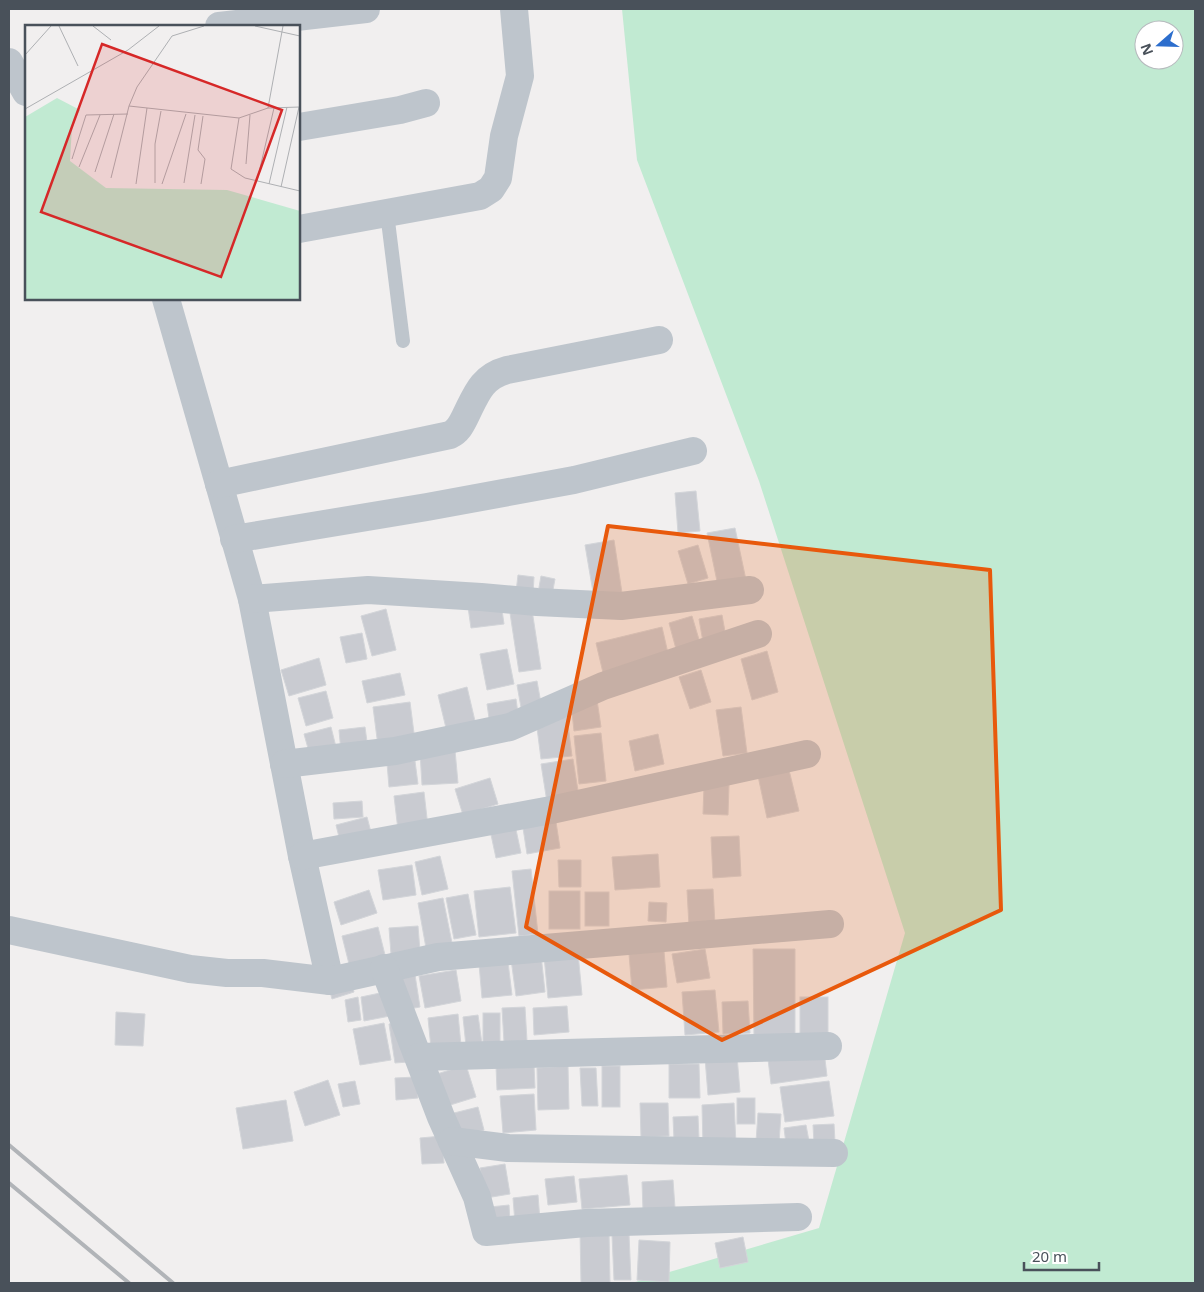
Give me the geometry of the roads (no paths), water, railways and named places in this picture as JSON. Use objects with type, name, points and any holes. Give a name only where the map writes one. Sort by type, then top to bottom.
[{"type":"street","points":[[228,25],[366,9]]},
{"type":"street","points":[[300,228],[486,194],[498,178],[504,136],[520,76],[514,9]]},
{"type":"street","points":[[9,51],[25,49]]},
{"type":"street","points":[[9,62],[19,90]]},
{"type":"street","points":[[300,127],[400,110],[426,103]]},
{"type":"street","points":[[166,300],[252,599],[302,856],[330,981]]},
{"type":"street","points":[[218,484],[450,435],[460,427],[482,384],[492,375],[507,370],[659,340]]},
{"type":"street","points":[[234,539],[574,480],[693,450]]},
{"type":"street","points":[[252,599],[368,590],[621,606],[750,590]]},
{"type":"street","points":[[284,764],[395,751],[510,728],[603,686],[758,634]]},
{"type":"street","points":[[302,856],[551,810],[807,754]]},
{"type":"street","points":[[9,930],[190,969],[227,973],[263,973],[330,981],[438,957],[830,924]]},
{"type":"street","points":[[384,968],[441,1118],[476,1197],[486,1232],[586,1223],[798,1217]]},
{"type":"street","points":[[419,1057],[828,1046]]},
{"type":"street","points":[[452,1141],[508,1148],[834,1153]]},
{"type":"lane","points":[[387,213],[403,341]]},
{"type":"railway","points":[[9,1145],[173,1283]]},
{"type":"railway","points":[[9,1183],[129,1283]]}]
